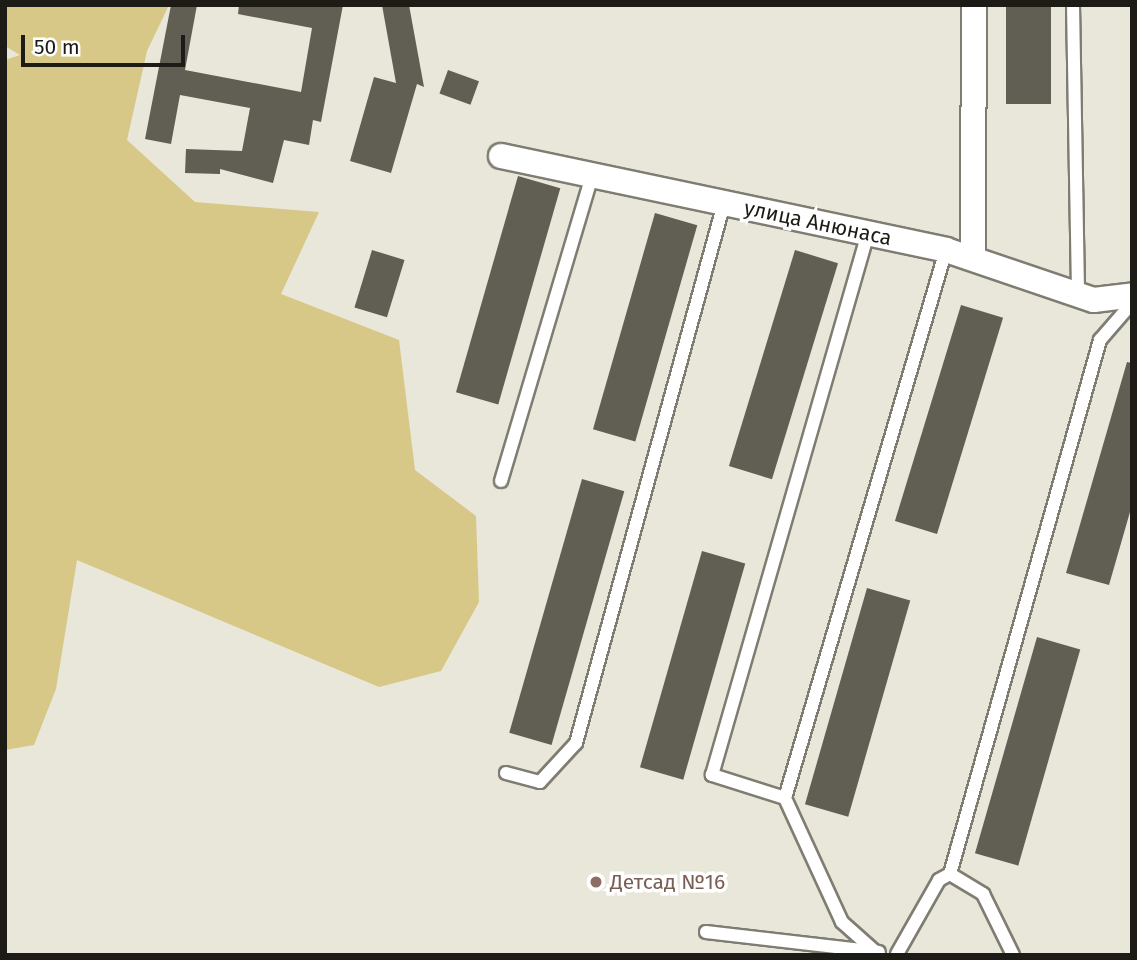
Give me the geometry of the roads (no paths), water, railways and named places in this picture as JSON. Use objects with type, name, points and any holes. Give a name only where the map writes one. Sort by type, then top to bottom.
[{"type":"street","points":[[973,257],[974,5]]},
{"type":"street","name":"улица Анюнаса","points":[[500,156],[946,250],[1094,300],[1132,295]]},
{"type":"lane","points":[[1073,5],[1078,294]]},
{"type":"lane","points":[[501,481],[592,175]]},
{"type":"lane","points":[[506,773],[540,782],[576,743],[724,203]]},
{"type":"lane","points":[[785,798],[712,775],[868,233]]},
{"type":"lane","points":[[879,954],[842,922],[785,798],[946,250]]},
{"type":"lane","points":[[706,932],[899,955],[939,880],[950,874],[1100,340],[1132,303]]},
{"type":"lane","points":[[950,874],[983,894],[1013,955]]},
{"type":"place","name":"Детсад №16","points":[[596,882]]}]
